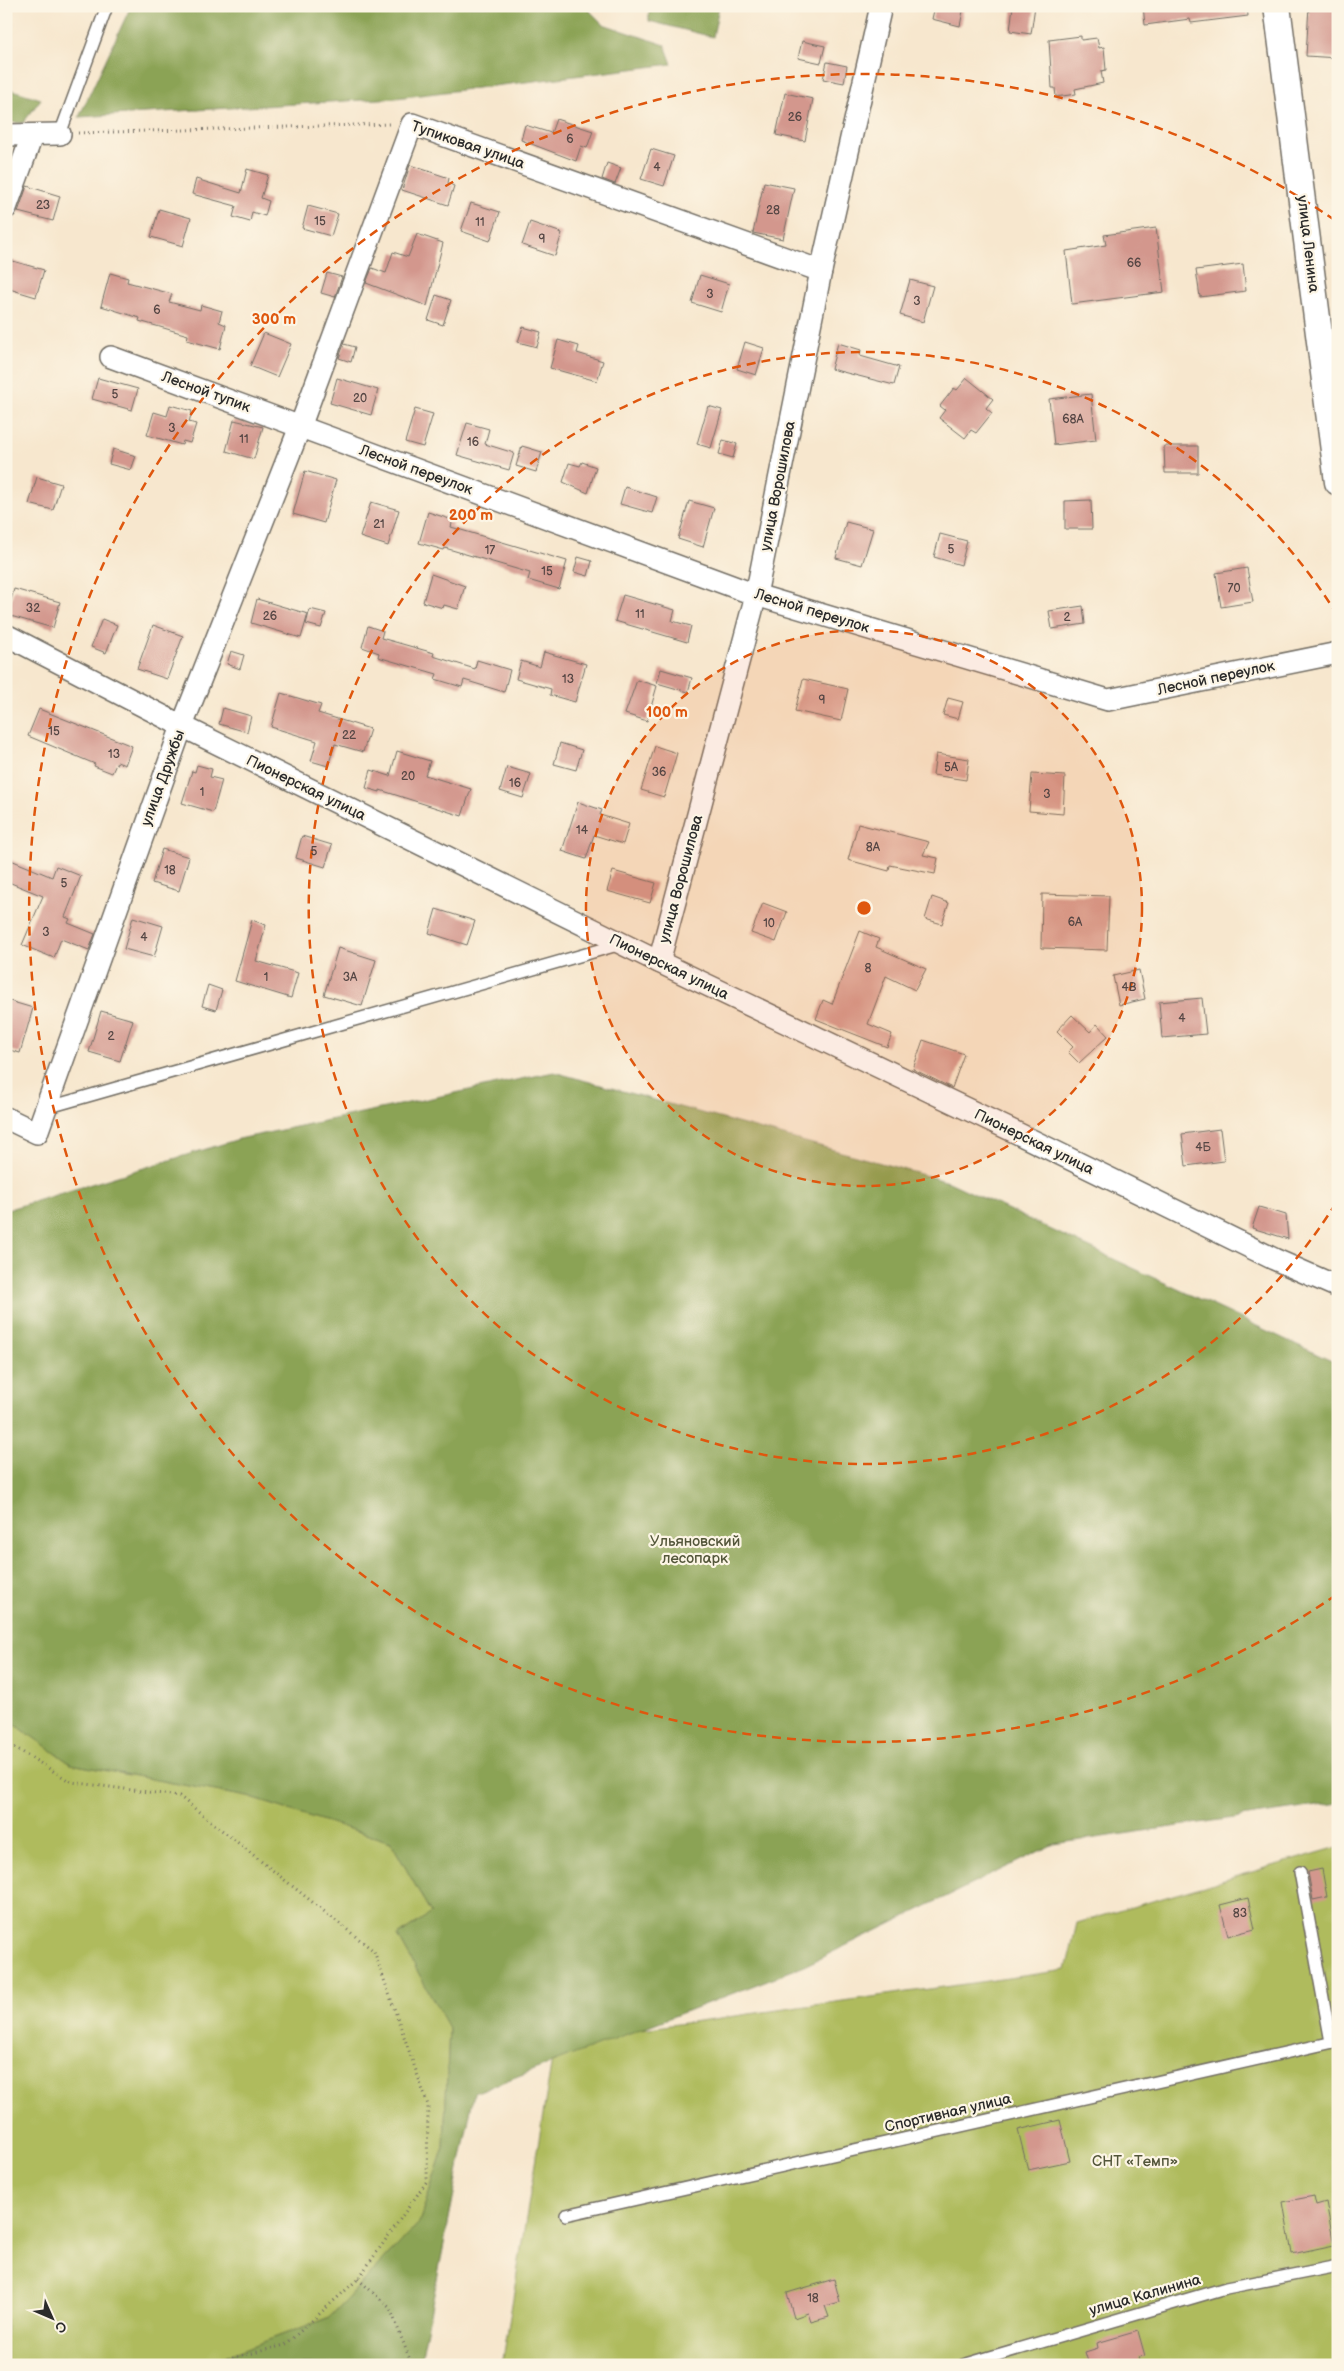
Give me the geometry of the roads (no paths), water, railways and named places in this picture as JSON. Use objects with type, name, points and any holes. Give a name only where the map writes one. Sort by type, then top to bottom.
[{"type":"street","name":"улица Ворошилова","points":[[660,962],[756,595],[821,272],[880,6]]},
{"type":"street","name":"улица Ленина","points":[[1277,6],[1336,469]]},
{"type":"street","name":"Тупиковая улица","points":[[412,124],[821,272]]},
{"type":"street","name":"улица Дружбы","points":[[6,1118],[37,1133],[182,726],[300,427],[412,124]]},
{"type":"street","points":[[6,135],[60,134]]},
{"type":"street","points":[[6,208],[32,136]]},
{"type":"street","name":"Лесной тупик","points":[[111,357],[300,427]]},
{"type":"street","name":"Лесной переулок","points":[[300,427],[756,595],[1108,700],[1338,653]]},
{"type":"street","name":"Пионерская улица","points":[[6,635],[182,726],[622,944],[1015,1132],[1274,1259],[1338,1287]]},
{"type":"lane","points":[[60,134],[107,6]]},
{"type":"lane","points":[[46,1108],[622,944]]},
{"type":"lane","points":[[1300,1872],[1334,2041]]},
{"type":"lane","name":"Спортивная улица","points":[[566,2215],[1334,2041]]},
{"type":"lane","name":"улица Калинина","points":[[963,2365],[1226,2288],[1338,2266]]},
{"type":"park label","name":"Ульяновский лесопарк","points":[[695,1550]]},
{"type":"park label","name":"СНТ «Темп»","points":[[1135,2161]]}]
